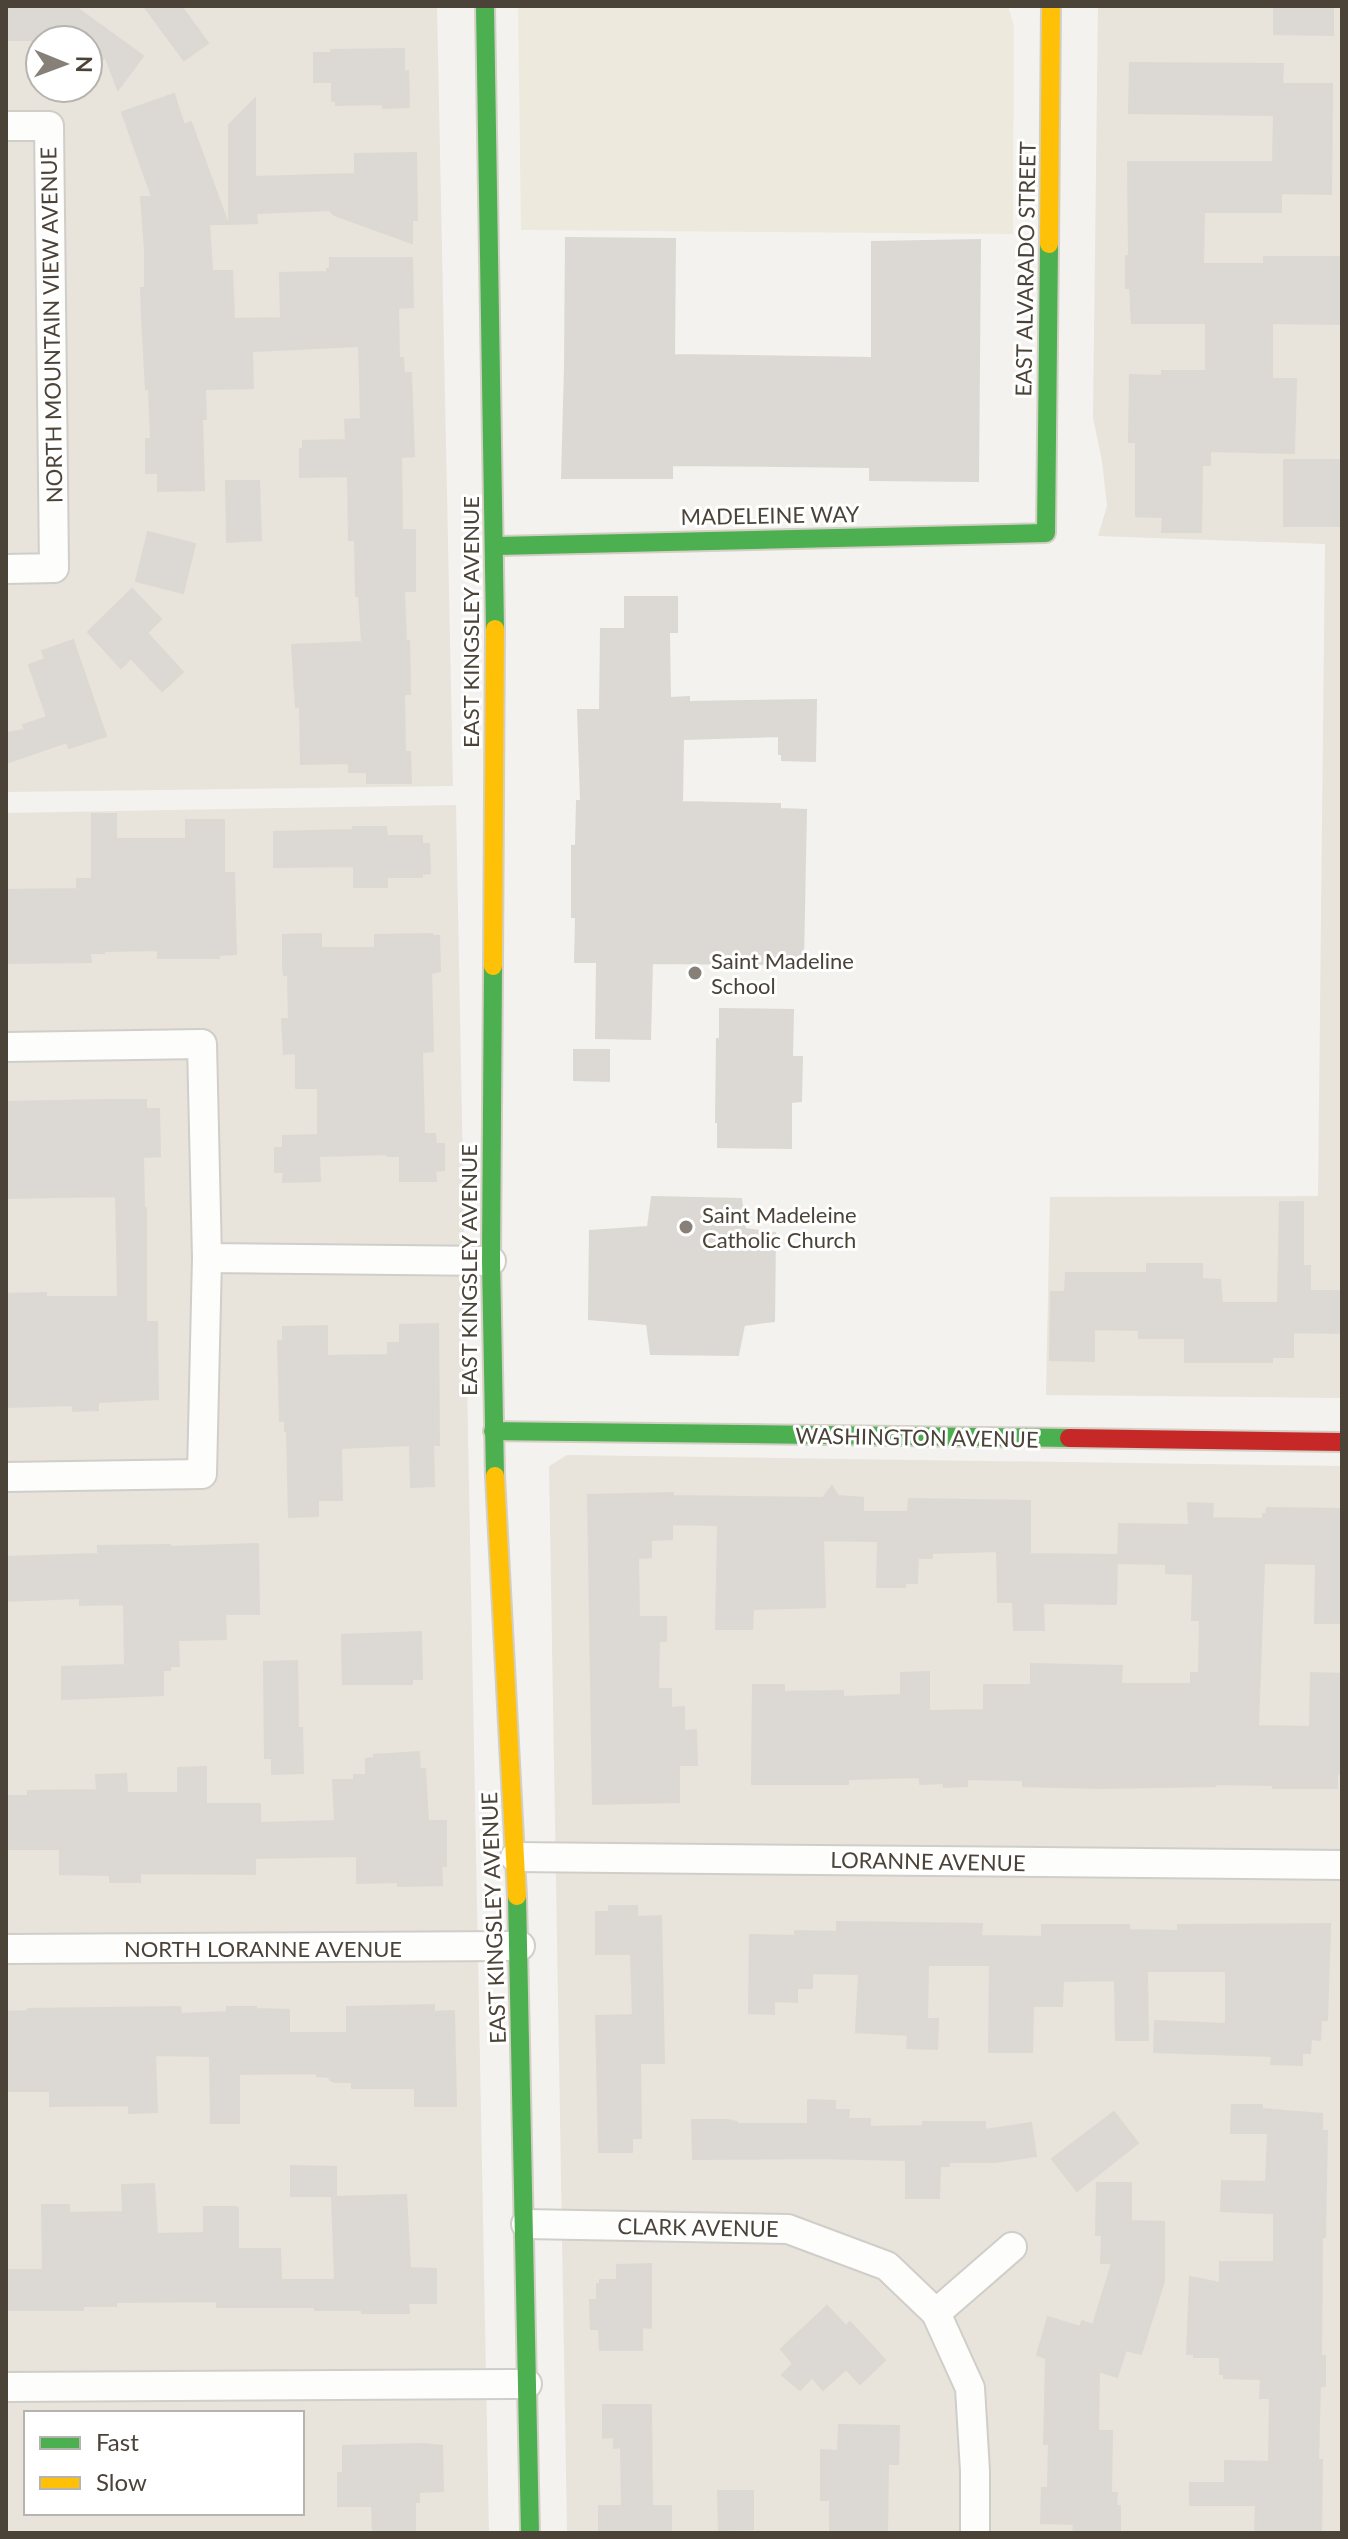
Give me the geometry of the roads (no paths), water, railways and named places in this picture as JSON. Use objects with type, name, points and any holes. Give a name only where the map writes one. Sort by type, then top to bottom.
[{"type":"street","name":"EAST KINGSLEY AVENUE","points":[[485,6],[495,546],[493,1431],[520,1946],[530,2533]]},
{"type":"street","name":"EAST ALVARADO STREET","points":[[1046,533],[1051,6]]},
{"type":"street","name":"NORTH MOUNTAIN VIEW AVENUE","points":[[6,126],[49,126],[54,568],[6,569]]},
{"type":"street","name":"MADELEINE WAY","points":[[495,546],[1046,533]]},
{"type":"street","points":[[6,1047],[202,1044],[207,1258],[202,1474],[6,1477]]},
{"type":"street","points":[[207,1258],[491,1261]]},
{"type":"street","name":"WASHINGTON AVENUE","points":[[493,1431],[1342,1442]]},
{"type":"street","name":"LORANNE AVENUE","points":[[515,1857],[1342,1865]]},
{"type":"street","name":"NORTH LORANNE AVENUE","points":[[6,1949],[520,1946]]},
{"type":"street","name":"CLARK AVENUE","points":[[526,2224],[788,2229],[887,2266],[936,2313]]},
{"type":"street","points":[[975,2533],[970,2388],[936,2313],[1012,2247]]},
{"type":"street","points":[[6,2387],[527,2384]]},
{"type":"place","name":"Saint Madeline School","points":[[695,973]]},
{"type":"place","name":"Saint Madeleine Catholic Church","points":[[686,1227]]}]
